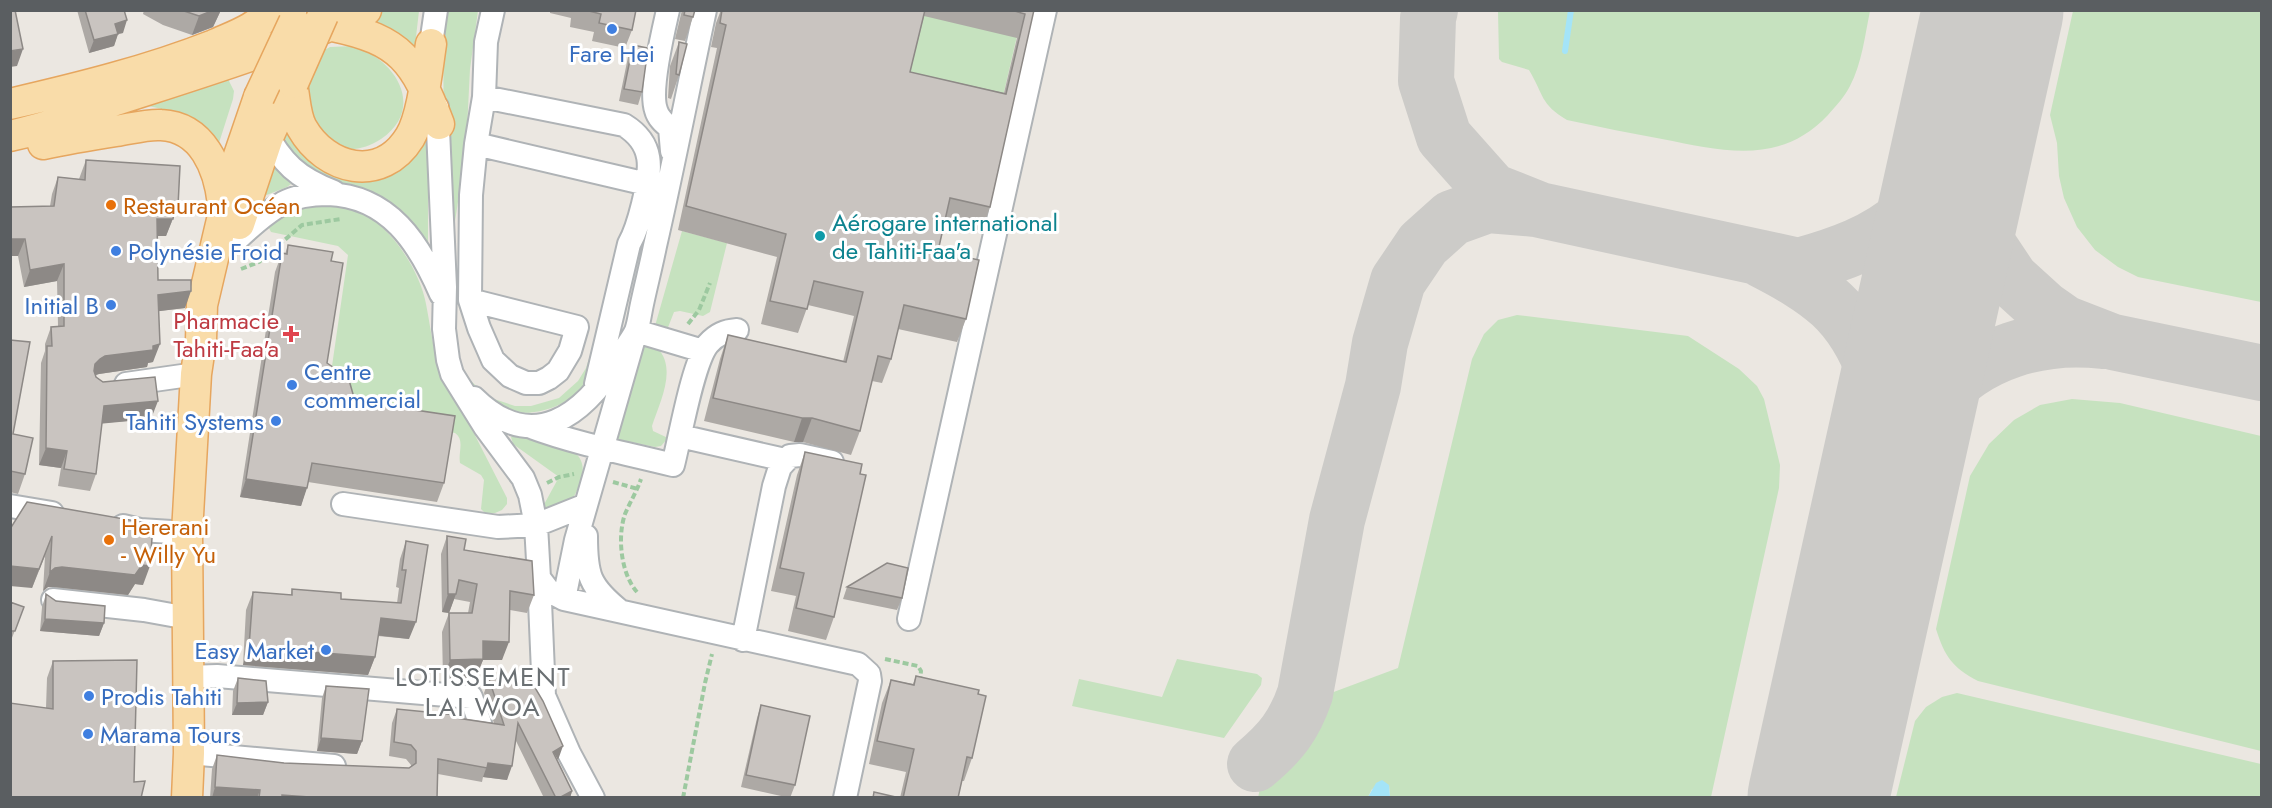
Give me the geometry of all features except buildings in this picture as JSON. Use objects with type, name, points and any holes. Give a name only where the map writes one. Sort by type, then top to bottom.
[{"type":"main road","points":[[10,104],[115,78],[189,55],[262,22],[366,10]]},
{"type":"main road","points":[[201,340],[219,308],[237,256],[268,138],[293,84],[308,16]]},
{"type":"main road","points":[[308,16],[358,31],[390,46],[408,61],[424,86],[439,124]]},
{"type":"main road","points":[[10,136],[48,127],[110,102],[248,57],[308,16]]},
{"type":"main road","points":[[187,798],[189,753],[187,533],[202,305],[233,172],[256,104],[308,16]]},
{"type":"main road","points":[[293,84],[296,114],[301,127],[314,146],[323,155],[336,162],[360,167],[373,165],[404,145],[415,124],[431,44]]},
{"type":"main road","points":[[10,121],[110,102]]},
{"type":"main road","points":[[10,151],[160,124],[180,128],[195,139],[211,157],[219,176],[224,214]]},
{"type":"street","points":[[436,10],[431,44],[439,124],[446,350],[452,374],[485,427],[523,478],[530,495],[536,525],[544,696],[569,753],[593,798]]},
{"type":"street","points":[[470,300],[577,327],[564,363],[549,378],[539,383],[526,383],[510,376],[493,360],[478,328],[470,300],[471,195],[484,97],[486,42],[493,10]]},
{"type":"street","points":[[668,10],[654,93],[655,108],[659,117],[670,128]]},
{"type":"street","points":[[672,162],[670,128],[697,10]]},
{"type":"street","points":[[564,599],[576,540],[637,323],[665,204],[705,10]]},
{"type":"street","points":[[524,425],[546,424],[564,419],[594,394],[608,376],[660,285],[717,10]]},
{"type":"street","points":[[909,619],[1045,10]]},
{"type":"street","points":[[484,97],[624,125],[633,131],[645,146],[650,175],[636,232],[629,244],[594,394]]},
{"type":"street","points":[[256,104],[268,138],[278,154],[302,177],[341,195],[376,207],[409,235],[432,274],[444,303]]},
{"type":"street","points":[[476,144],[648,184]]},
{"type":"street","points":[[237,256],[257,220],[285,202],[320,194],[341,195]]},
{"type":"street","points":[[608,376],[638,248],[636,232]]},
{"type":"street","points":[[637,323],[679,344],[703,351]]},
{"type":"street","points":[[452,374],[489,411],[500,418],[566,440],[672,465],[703,351],[717,335],[725,331],[737,330]]},
{"type":"street","points":[[101,387],[196,374]]},
{"type":"street","points":[[680,436],[785,460]]},
{"type":"street","points":[[743,640],[774,486],[780,467],[790,456],[800,455],[843,465]]},
{"type":"street","points":[[343,504],[498,527],[536,525],[586,505]]},
{"type":"street","points":[[586,505],[585,560],[589,575],[606,600],[622,613]]},
{"type":"street","points":[[10,506],[75,517]]},
{"type":"street","points":[[106,523],[140,530],[187,533]]},
{"type":"street","points":[[538,578],[549,591],[564,599],[858,664],[869,674],[870,681],[845,798]]},
{"type":"street","points":[[52,600],[144,610],[188,618]]},
{"type":"street","points":[[188,677],[217,676],[471,697],[480,723]]},
{"type":"street","points":[[189,753],[351,767]]},
{"type":"path","points":[[237,256],[259,262],[302,225],[345,218]]},
{"type":"path","points":[[679,344],[685,328],[699,310],[710,283]]},
{"type":"path","points":[[629,454],[644,468],[638,489],[625,515],[621,557],[629,584],[642,598]]},
{"type":"path","points":[[683,798],[705,683],[718,634]]},
{"type":"path","points":[[875,657],[918,666],[921,671],[920,683]]},
{"type":"green space","points":[[1498,10],[1870,11],[1863,49],[1854,77],[1846,93],[1828,115],[1810,131],[1790,142],[1750,151],[1707,147],[1567,120],[1547,104],[1529,70],[1499,59]]},
{"type":"green space","points":[[378,11],[419,11],[414,54],[353,21]]},
{"type":"green space","points":[[443,11],[478,11],[470,69],[466,149],[454,228],[452,281],[456,356],[470,380],[488,397],[515,406],[531,406],[559,398],[578,381],[586,368],[600,324],[596,358],[587,381],[567,400],[541,411],[527,413],[501,409],[478,394],[464,380],[445,334]]},
{"type":"green space","points":[[922,11],[1020,23],[995,131],[902,95]]},
{"type":"green space","points":[[2073,11],[2261,11],[2261,302],[2138,277],[2118,267],[2095,250],[2077,227],[2064,198],[2059,176],[2057,143],[2050,115]]},
{"type":"green space","points":[[354,46],[382,62],[393,73],[400,86],[403,100],[402,113],[394,127],[373,144],[355,149],[344,149],[335,147],[322,138],[303,95],[321,52],[330,47]]},
{"type":"green space","points":[[227,77],[234,91],[233,99],[218,146],[189,123],[170,112],[134,105]]},
{"type":"green space","points":[[280,112],[347,170],[428,123],[428,250],[410,234],[313,179],[280,149]]},
{"type":"green space","points":[[263,153],[291,184],[264,196],[242,212]]},
{"type":"green space","points":[[319,201],[347,206],[368,216],[391,236],[410,263],[423,291],[438,363],[507,498],[507,504],[502,510],[485,513],[481,509],[484,480],[481,475],[460,463],[460,439],[455,433],[368,420],[331,373],[348,255],[338,246],[271,232],[265,220]]},
{"type":"green space","points":[[682,231],[727,243],[710,312],[703,316],[680,311],[674,312],[667,330],[655,326]]},
{"type":"green space","points":[[1517,315],[1688,336],[1739,369],[1757,386],[1764,399],[1780,465],[1779,488],[1711,797],[1390,797],[1389,785],[1372,789],[1368,797],[1258,798],[1261,783],[1297,746],[1331,693],[1398,668],[1472,359],[1484,334],[1498,320]]},
{"type":"green space","points":[[639,345],[660,351],[665,359],[665,388],[652,426],[653,431],[668,438],[661,446],[655,447],[616,439]]},
{"type":"green space","points":[[2072,399],[2120,403],[2261,436],[2261,751],[1978,681],[1956,666],[1946,654],[1936,629],[1970,476],[1989,444],[2014,420],[2040,405]]},
{"type":"green space","points":[[517,433],[575,453],[580,458],[582,476],[572,500],[548,512],[541,510],[559,477],[513,444],[511,437]]},
{"type":"green space","points":[[1177,659],[1257,674],[1262,678],[1261,685],[1224,738],[1072,706],[1079,679],[1162,697]]},
{"type":"green space","points":[[1957,693],[2261,764],[2261,797],[1896,797],[1915,721],[1926,707],[1942,697]]},
{"type":"water","points":[[1382,780],[1389,785],[1390,797],[1368,797],[1376,783]]},
{"type":"waterway","points":[[1565,51],[1571,10]]},
{"type":"taxiway","points":[[1430,10],[1426,81],[1444,137],[1492,191],[1540,210],[1799,266],[1870,240],[1896,224],[1936,185],[1961,154]]},
{"type":"taxiway","points":[[1961,154],[1987,243],[2011,279],[2044,309],[2064,323],[2113,342],[2262,373]]},
{"type":"taxiway","points":[[1255,764],[1286,733],[1305,694],[1337,520],[1373,386],[1380,343],[1398,281],[1423,244],[1452,218],[1488,205],[1536,209]]},
{"type":"taxiway","points":[[1762,260],[1817,293],[1832,305],[1856,334],[1866,352],[1887,409],[1889,431],[1887,484]]},
{"type":"taxiway","points":[[1887,490],[1928,411],[1952,384],[1971,370],[2012,350],[2034,344],[2057,341],[2103,341]]},
{"type":"runway","points":[[1818,798],[1993,10]]},
{"type":"place","name":"Fare Hei","points":[[612,29]]},
{"type":"place","name":"Restaurant Océan","points":[[111,205]]},
{"type":"place","name":"Aérogare international de Tahiti-Faa'a","points":[[820,236]]},
{"type":"place","name":"Polynésie Froid","points":[[116,251]]},
{"type":"place","name":"Initial B","points":[[111,305]]},
{"type":"place","name":"Pharmacie Tahiti-Faa'a","points":[[291,334]]},
{"type":"place","name":"Centre commercial","points":[[292,385]]},
{"type":"place","name":"Tahiti Systems","points":[[276,421]]},
{"type":"place","name":"Hererani - Willy Yu","points":[[109,540]]},
{"type":"place","name":"Easy Market","points":[[326,650]]},
{"type":"place","name":"Prodis Tahiti","points":[[89,696]]},
{"type":"place","name":"Marama Tours","points":[[88,734]]},
{"type":"district","name":"LOTISSEMENT LAI WOA","points":[[483,692]]}]
